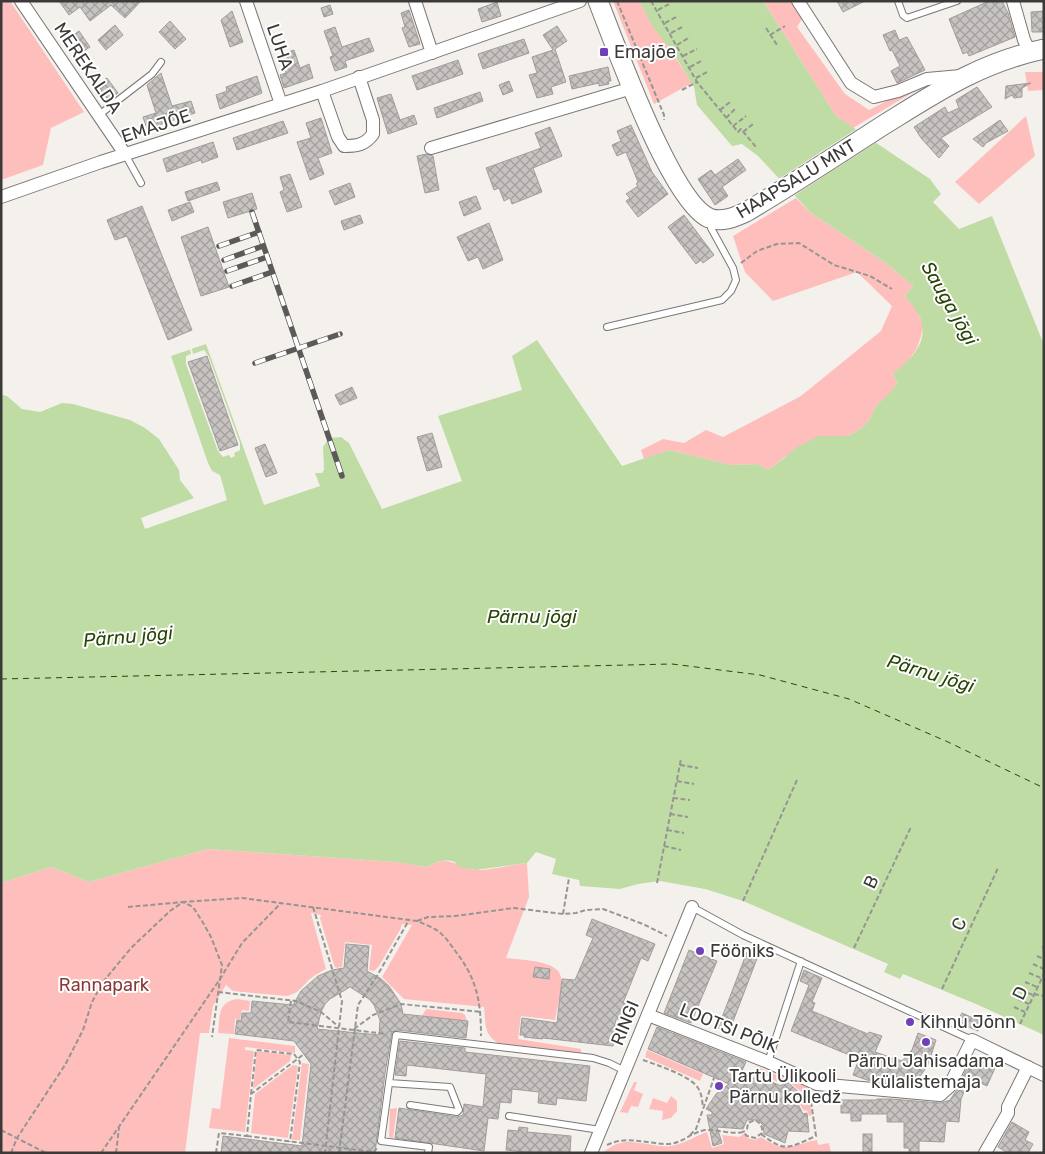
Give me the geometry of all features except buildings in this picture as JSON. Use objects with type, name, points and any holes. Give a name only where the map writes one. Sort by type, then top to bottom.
[{"type":"main road","points":[[598,1],[632,88],[674,176],[696,208],[710,218]]},
{"type":"main road","name":"HAAPSALU MNT","points":[[710,218],[728,219],[736,217],[774,195],[927,97],[965,76],[995,62],[1039,52]]},
{"type":"street","name":"MEREKALDA","points":[[21,1],[125,154]]},
{"type":"street","name":"LUHA","points":[[246,1],[281,104]]},
{"type":"street","points":[[415,1],[432,53]]},
{"type":"street","name":"EMAJÕE","points":[[1,197],[125,154],[322,91],[580,1]]},
{"type":"street","points":[[798,1],[851,83],[874,97],[898,92],[927,78],[965,76]]},
{"type":"street","points":[[1013,1],[1024,40],[1039,52]]},
{"type":"street","points":[[322,91],[338,137],[344,146],[362,144],[373,134],[373,120],[359,78]]},
{"type":"street","points":[[431,148],[632,88]]},
{"type":"street","name":"RINGI","points":[[597,1150],[600,1130],[692,907]]},
{"type":"street","name":"LOOTSI PÕIK","points":[[648,1015],[768,1062],[817,1084],[940,1095],[949,1087],[972,1040]]},
{"type":"street","points":[[972,1040],[1044,1075]]},
{"type":"street","points":[[985,1153],[1008,1113],[1008,1106],[1028,1067]]},
{"type":"lane","points":[[898,1],[903,16],[907,18],[957,1]]},
{"type":"lane","points":[[99,115],[152,74],[161,62]]},
{"type":"lane","points":[[125,154],[141,183]]},
{"type":"lane","points":[[607,327],[722,300],[732,291],[736,280],[733,268],[711,228],[710,218]]},
{"type":"lane","points":[[692,907],[743,935],[972,1040]]},
{"type":"lane","points":[[768,1062],[801,961]]},
{"type":"lane","points":[[428,1153],[429,1147],[382,1141],[396,1035],[593,1058],[625,1071]]},
{"type":"lane","points":[[389,1083],[450,1088],[459,1110],[457,1112],[410,1105]]},
{"type":"lane","points":[[509,1116],[600,1130]]},
{"type":"path","points":[[617,1],[664,115],[664,122]]},
{"type":"path","points":[[651,1],[697,82],[738,132],[741,129],[756,147]]},
{"type":"path","points":[[657,11],[671,3]]},
{"type":"path","points":[[664,24],[678,16]]},
{"type":"path","points":[[670,34],[684,26]]},
{"type":"path","points":[[770,35],[785,26]]},
{"type":"path","points":[[766,28],[777,45]]},
{"type":"path","points":[[676,45],[690,37]]},
{"type":"path","points":[[683,56],[696,49]]},
{"type":"path","points":[[689,68],[703,60]]},
{"type":"path","points":[[695,78],[709,70]]},
{"type":"path","points":[[682,90],[697,82]]},
{"type":"path","points":[[720,110],[730,102]]},
{"type":"path","points":[[726,118],[735,110]]},
{"type":"path","points":[[733,126],[746,116]]},
{"type":"path","points":[[743,132],[753,124]]},
{"type":"path","points":[[733,268],[758,251],[777,244],[799,243],[834,265],[870,276],[892,289]]},
{"type":"path","points":[[657,883],[681,759]]},
{"type":"path","points":[[680,764],[698,768]]},
{"type":"path","points":[[743,901],[797,780]]},
{"type":"path","points":[[677,781],[694,784]]},
{"type":"path","points":[[673,798],[690,800]]},
{"type":"path","points":[[670,814],[688,817]]},
{"type":"path","name":"B","points":[[854,948],[911,827]]},
{"type":"path","points":[[667,830],[684,833]]},
{"type":"path","points":[[664,846],[681,850]]},
{"type":"path","name":"C","points":[[942,990],[998,868]]},
{"type":"path","points":[[563,914],[569,878]]},
{"type":"path","points":[[128,907],[242,898],[417,921],[439,932],[465,963],[474,981],[481,1012],[481,1045]]},
{"type":"path","points":[[183,902],[193,907],[212,937],[222,965],[212,1037]]},
{"type":"path","points":[[11,1153],[17,1138],[65,1065],[83,1030],[92,1002],[102,982],[131,948],[170,911],[183,902]]},
{"type":"path","points":[[101,1153],[220,979],[242,943],[281,903]]},
{"type":"path","points":[[313,907],[342,1001],[326,1153]]},
{"type":"path","points":[[417,921],[428,917],[455,916],[514,908],[563,914],[603,909],[643,924],[678,942]]},
{"type":"path","points":[[339,1153],[358,1005],[409,920]]},
{"type":"path","points":[[1037,956],[1044,959]]},
{"type":"path","points":[[1033,964],[1044,969]]},
{"type":"path","points":[[1029,973],[1042,979]]},
{"type":"path","name":"D","points":[[1020,1024],[1044,974]]},
{"type":"path","points":[[1025,982],[1037,987]]},
{"type":"path","points":[[1022,990],[1034,995],[1044,996]]},
{"type":"path","points":[[218,992],[291,1001],[321,1012],[339,1027]]},
{"type":"path","points":[[1018,999],[1029,1004]]},
{"type":"path","points":[[291,1001],[288,1022],[396,1035]]},
{"type":"path","points":[[354,1030],[373,1015],[401,1004],[481,1012]]},
{"type":"path","points":[[1014,1007],[1025,1012]]},
{"type":"path","points":[[247,1136],[256,1050],[294,1054],[300,1062],[290,1142]]},
{"type":"path","points":[[252,1094],[304,1054]]},
{"type":"path","points":[[641,1059],[674,1072],[698,1087],[703,1107]]},
{"type":"path","points":[[690,1136],[696,1129],[714,1078]]},
{"type":"path","points":[[761,1134],[776,1145],[783,1147],[816,1136],[809,1087]]},
{"type":"path","points":[[597,1150],[616,1141],[676,1143],[707,1130],[737,1134],[747,1129],[748,1123],[755,1120],[762,1128],[761,1134],[755,1138],[743,1132]]},
{"type":"path","points":[[116,1153],[119,1126]]},
{"type":"path","points":[[1,1130],[46,1153]]},
{"type":"path","points":[[216,1153],[219,1133],[374,1152],[382,1141]]},
{"type":"green space","points":[[1,1],[10,1],[84,112],[51,128],[43,165],[1,180]]},
{"type":"green space","points":[[613,1],[639,1],[692,83],[654,104]]},
{"type":"green space","points":[[763,1],[791,1],[802,19],[797,27],[845,94],[869,110],[922,83],[925,85],[853,128],[836,116]]},
{"type":"green space","points":[[1025,72],[1044,72],[1044,90],[1028,91]]},
{"type":"green space","points":[[1026,116],[1035,156],[979,204],[955,182]]},
{"type":"green space","points":[[796,198],[811,213],[887,264],[913,286],[905,296],[917,310],[923,327],[917,348],[907,363],[893,373],[897,383],[891,393],[876,406],[870,419],[862,428],[848,436],[837,436],[784,457],[767,470],[757,464],[731,465],[669,450],[644,459],[641,450],[663,439],[684,443],[706,430],[723,437],[801,396],[881,331],[892,306],[857,272],[773,301],[745,272],[733,236]]},
{"type":"green space","name":"Rannapark","points":[[208,849],[397,862],[427,867],[441,861],[447,861],[476,870],[527,863],[529,897],[506,958],[529,960],[553,967],[561,977],[561,987],[555,1020],[521,1016],[518,1039],[581,1049],[581,1054],[498,1043],[493,1040],[488,1032],[485,1023],[484,1007],[404,999],[382,977],[412,925],[402,924],[379,966],[374,971],[369,970],[372,945],[345,942],[342,967],[336,968],[320,918],[321,915],[311,913],[326,969],[315,975],[295,993],[286,996],[233,991],[226,985],[213,1006],[209,1033],[200,1033],[185,1153],[1,1153],[1,883],[51,867],[89,882]]},
{"type":"green space","points":[[237,999],[250,1001],[249,1011],[242,1010],[240,1020],[235,1019],[234,1034],[218,1033],[223,1007],[226,1003]]},
{"type":"green space","points":[[426,1009],[462,1013],[467,1021],[422,1016]]},
{"type":"green space","points":[[229,1038],[295,1046],[295,1053],[245,1047],[245,1050],[254,1051],[245,1132],[209,1128],[212,1108],[220,1109]]},
{"type":"green space","points":[[647,1050],[703,1074],[700,1081],[645,1057]]},
{"type":"green space","points":[[257,1051],[291,1055],[290,1061],[253,1089]]},
{"type":"green space","points":[[302,1063],[309,1064],[300,1140],[292,1140]]},
{"type":"green space","points":[[293,1065],[298,1066],[288,1138],[251,1133],[255,1094]]},
{"type":"green space","points":[[756,1066],[808,1088],[812,1115],[809,1116],[807,1110],[804,1111],[797,1099],[803,1093],[785,1079],[781,1084],[767,1076],[753,1076]]},
{"type":"green space","points":[[634,1082],[637,1082],[634,1090],[643,1094],[638,1107],[631,1106],[628,1113],[620,1112]]},
{"type":"green space","points":[[671,1096],[677,1101],[677,1111],[671,1118],[662,1120],[663,1111],[649,1109],[653,1098],[667,1103]]},
{"type":"green space","points":[[397,1108],[393,1138],[389,1137],[390,1109]]},
{"type":"green space","points":[[707,1132],[712,1148],[724,1144],[722,1135],[739,1137],[745,1133],[747,1138],[755,1140],[761,1137],[783,1147],[817,1140],[818,1145],[829,1143],[831,1153],[603,1153],[619,1143],[635,1142],[670,1146]]},
{"type":"water","points":[[639,1],[763,1],[836,116],[930,179],[941,194],[933,202],[959,229],[992,216],[1044,345],[1044,1035],[903,974],[900,979],[884,972],[888,964],[743,901],[705,889],[660,881],[620,889],[580,886],[579,880],[552,874],[556,859],[536,852],[527,863],[476,870],[458,867],[455,862],[447,861],[437,862],[427,867],[396,862],[208,849],[89,882],[51,867],[1,883],[2,395],[7,396],[22,409],[40,412],[62,403],[73,404],[130,420],[145,428],[159,439],[179,470],[180,480],[194,498],[141,518],[145,529],[227,500],[220,475],[212,471],[208,463],[171,356],[206,344],[264,505],[320,486],[315,473],[322,473],[324,470],[323,447],[329,438],[341,437],[349,443],[382,509],[462,481],[438,416],[522,390],[512,356],[537,340],[622,466],[669,450],[731,465],[758,464],[767,470],[797,447],[819,436],[848,436],[862,428],[870,419],[876,406],[890,393],[897,383],[893,373],[909,359],[921,340],[922,326],[920,318],[905,296],[913,286],[887,264],[811,213],[758,156],[742,144],[732,146],[697,105],[694,87],[674,54],[653,27]]},
{"type":"pier","points":[[858,128],[877,142],[792,197],[777,180]]},
{"type":"pier","points":[[190,349],[192,349],[193,354],[204,350],[209,357],[240,443],[240,450],[234,453],[235,456],[231,458],[229,455],[223,457],[218,451],[186,364],[186,356],[191,354]]},
{"type":"ferry route","points":[[1,679],[672,664],[760,675],[849,699],[948,742],[1044,788]]},
{"type":"railway","points":[[252,212],[342,476]]},
{"type":"railway","points":[[219,246],[259,232]]},
{"type":"railway","points":[[224,260],[263,246]]},
{"type":"railway","points":[[227,271],[267,257]]},
{"type":"railway","points":[[232,286],[272,272]]},
{"type":"railway","points":[[255,363],[340,334]]},
{"type":"place","name":"Emajõe","points":[[604,52]]},
{"type":"place","name":"Fööniks","points":[[700,951]]},
{"type":"place","name":"Kihnu Jõnn","points":[[910,1022]]},
{"type":"place","name":"Pärnu Jahisadama külalistemaja","points":[[926,1042]]},
{"type":"place","name":"Tartu Ülikooli Pärnu kolledž","points":[[719,1086]]},
{"type":"water label","name":"Sauga jõgi","points":[[950,303]]},
{"type":"water label","name":"Pärnu jõgi","points":[[532,616]]},
{"type":"water label","name":"Pärnu jõgi","points":[[128,636]]},
{"type":"water label","name":"Pärnu jõgi","points":[[931,673]]}]
